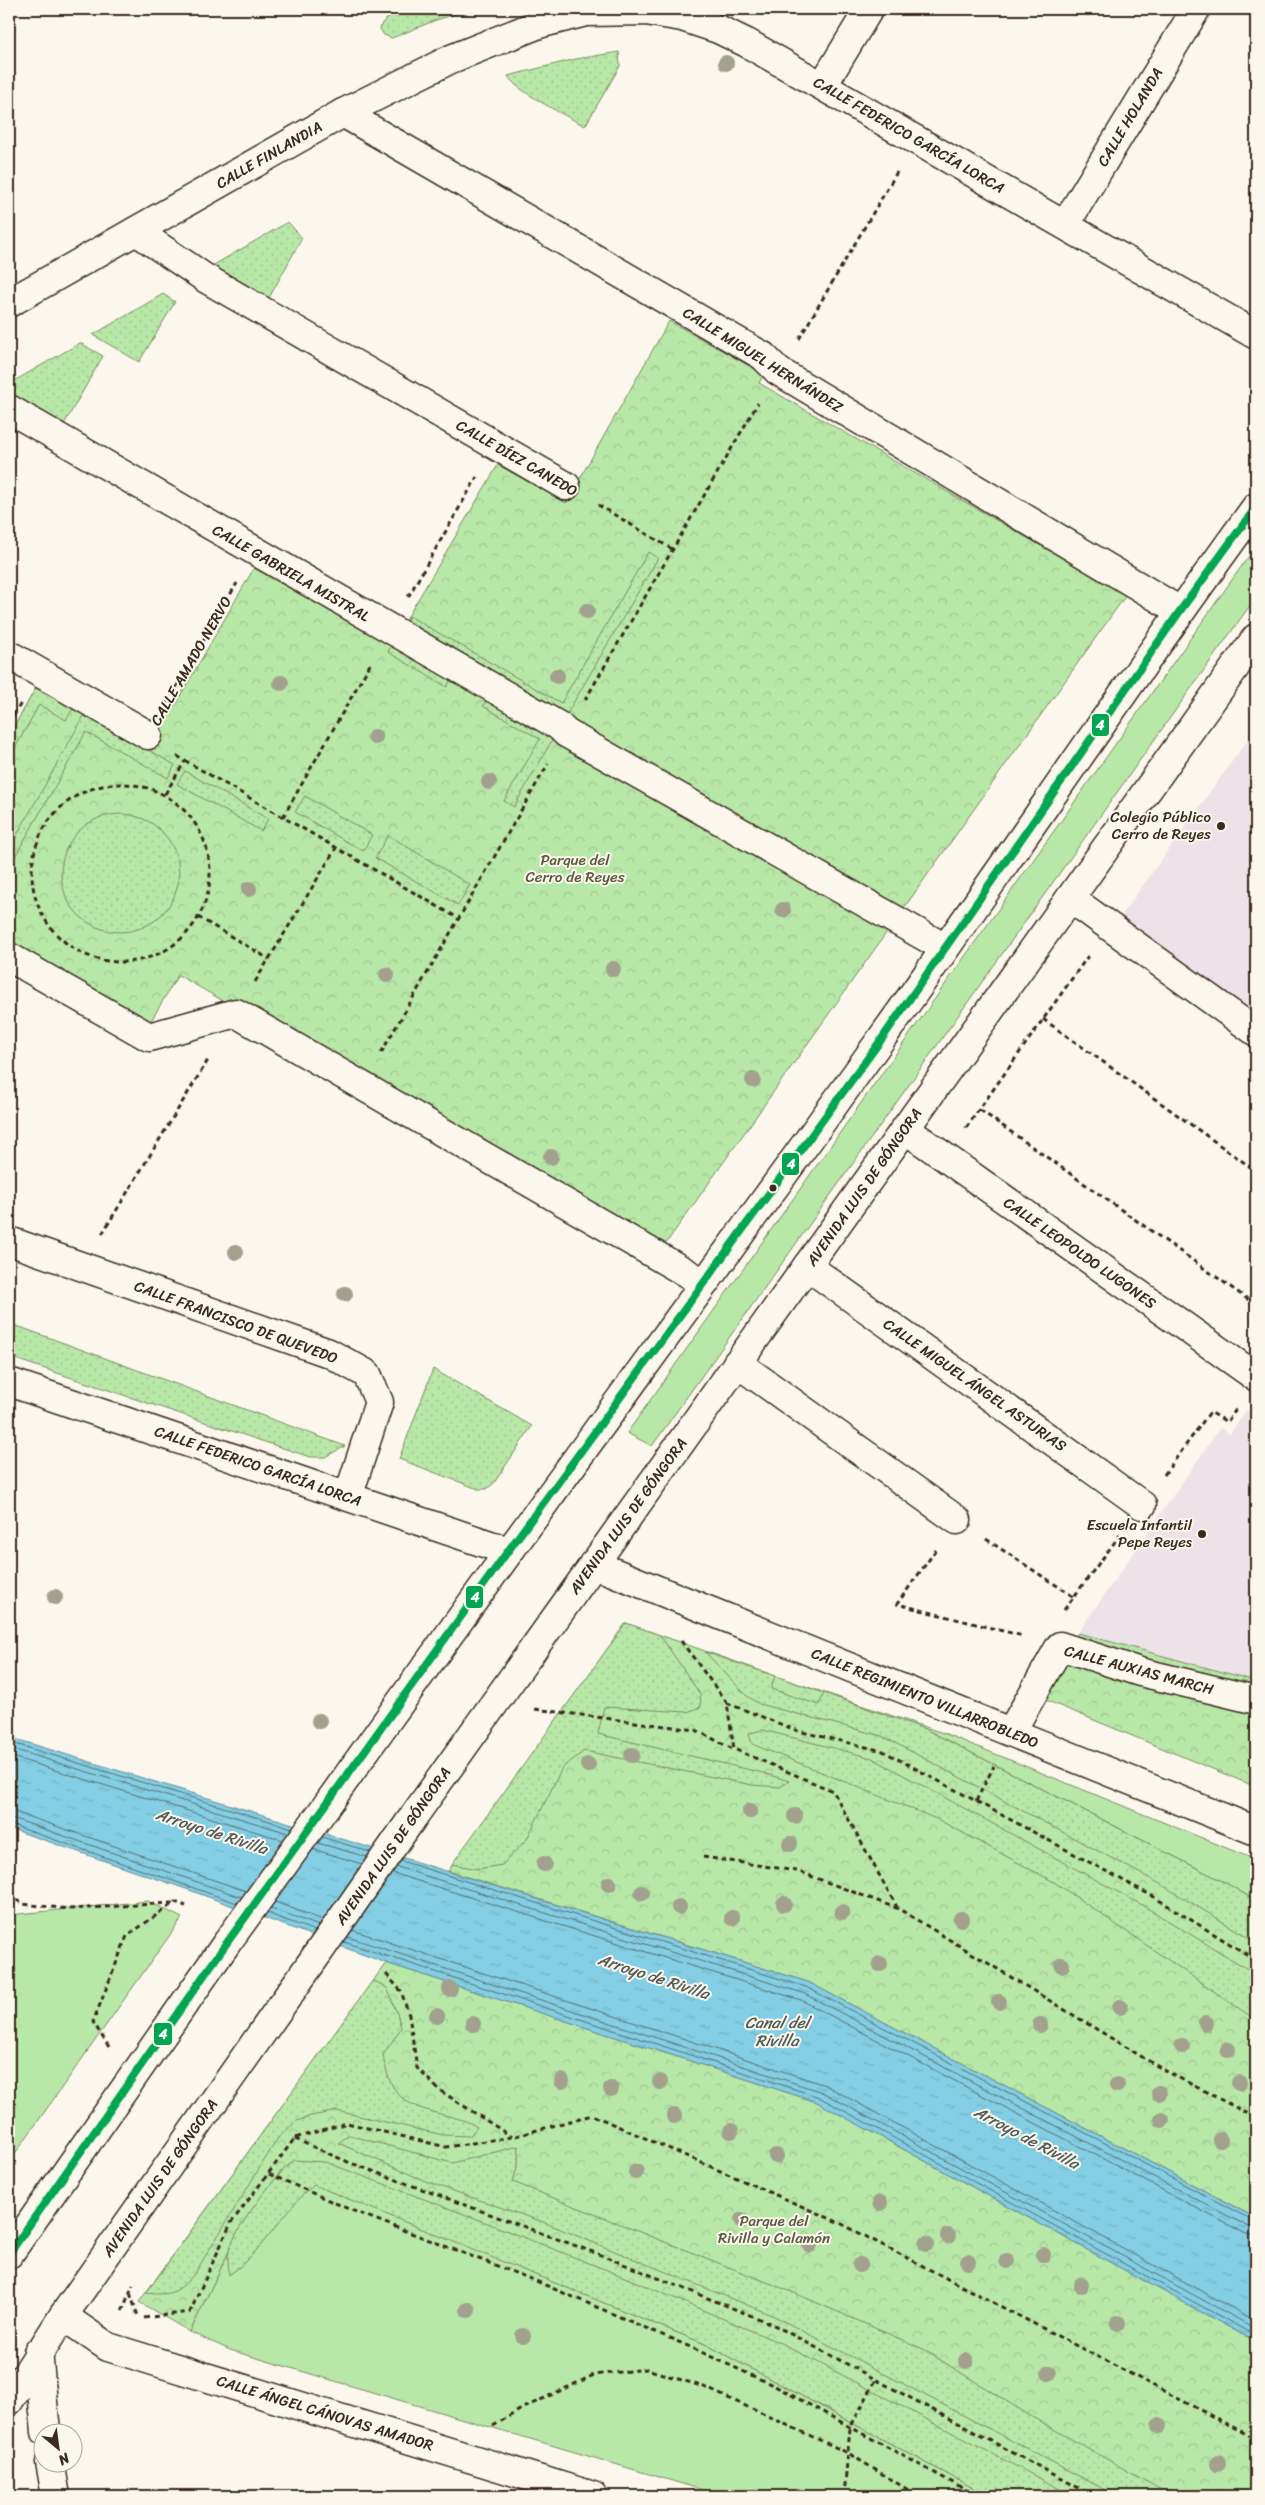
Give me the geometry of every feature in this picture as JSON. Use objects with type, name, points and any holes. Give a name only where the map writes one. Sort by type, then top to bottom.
[{"type":"street","points":[[697,9],[718,29]]},
{"type":"street","points":[[823,85],[869,9]]},
{"type":"street","name":"CALLE HOLANDA","points":[[1065,225],[1196,9]]},
{"type":"street","name":"CALLE FEDERICO GARCÍA LORCA","points":[[535,16],[586,12],[646,11],[682,17],[718,29],[823,85],[1256,335]]},
{"type":"street","name":"CALLE FINLANDIA","points":[[9,304],[343,113],[535,16]]},
{"type":"street","name":"CALLE MIGUEL HERNÁNDEZ","points":[[343,113],[763,356],[778,371],[1180,611]]},
{"type":"street","name":"CALLE DÍEZ CANEDO","points":[[136,231],[205,278],[566,486]]},
{"type":"street","name":"CALLE GABRIELA MISTRAL","points":[[9,409],[254,552],[559,726],[566,733],[945,948]]},
{"type":"street","points":[[9,2254],[226,1944],[945,948],[1180,611],[1256,508]]},
{"type":"street","name":"AVENIDA LUIS DE GÓNGORA","points":[[9,2401],[38,2352],[411,1820],[1256,638]]},
{"type":"street","name":"CALLE AMADO NERVO","points":[[9,655],[148,735]]},
{"type":"street","points":[[1070,898],[1256,1032]]},
{"type":"street","points":[[9,958],[148,1037],[236,1013],[704,1282]]},
{"type":"street","name":"CALLE LEOPOLDO LUGONES","points":[[905,1129],[1256,1377]]},
{"type":"street","name":"CALLE FRANCISCO DE QUEVEDO","points":[[9,1241],[329,1353],[367,1374],[379,1402],[348,1497]]},
{"type":"street","name":"CALLE MIGUEL ÁNGEL ASTURIAS","points":[[807,1266],[1142,1505]]},
{"type":"street","points":[[737,1363],[957,1520]]},
{"type":"street","name":"CALLE FEDERICO GARCÍA LORCA","points":[[9,1382],[508,1551]]},
{"type":"street","name":"CALLE REGIMIENTO VILLARROBLEDO","points":[[594,1564],[1256,1831]]},
{"type":"street","name":"CALLE AUXIAS MARCH","points":[[1011,1732],[1060,1646],[1140,1672],[1256,1700]]},
{"type":"street","name":"CALLE ÁNGEL CÁNOVAS AMADOR","points":[[63,2316],[108,2347],[593,2496]]},
{"type":"street","points":[[38,2352],[45,2422]]},
{"type":"street","points":[[52,2472],[56,2496]]},
{"type":"path","points":[[797,343],[916,140]]},
{"type":"path","points":[[362,1086],[762,395]]},
{"type":"path","points":[[283,817],[495,445]]},
{"type":"path","name":"CALLE DÍEZ CANEDO","points":[[566,486],[672,549]]},
{"type":"path","name":"CALLE AMADO NERVO","points":[[148,735],[254,552]]},
{"type":"path","points":[[148,735],[153,742],[458,918]]},
{"type":"path","points":[[165,794],[185,760]]},
{"type":"path","points":[[110,784],[138,785],[165,794],[187,812],[204,838],[211,867],[208,898],[194,925],[172,946],[145,960],[114,963],[84,955],[59,938],[41,914],[32,885],[32,857],[42,830],[59,808],[83,792],[110,784]]},
{"type":"path","points":[[198,917],[269,959]]},
{"type":"path","points":[[945,1158],[1109,927]]},
{"type":"path","points":[[1043,1020],[1256,1171]]},
{"type":"path","points":[[980,1110],[1256,1305]]},
{"type":"path","points":[[1060,1646],[897,1604],[957,1520],[1074,1597]]},
{"type":"path","points":[[675,1633],[727,1703],[734,1749]]},
{"type":"path","points":[[727,1703],[798,1730],[883,1751],[1154,1897],[1256,1960]]},
{"type":"path","points":[[494,1704],[696,1730],[734,1749],[833,1791],[899,1909]]},
{"type":"path","points":[[703,1857],[797,1871],[899,1909],[1162,2069],[1256,2118]]},
{"type":"path","points":[[9,1895],[23,1904],[69,1909],[175,1902],[186,1906]]},
{"type":"path","points":[[112,2052],[93,2022],[127,1936],[175,1902]]},
{"type":"path","points":[[386,1974],[401,1992],[409,2015],[417,2068],[439,2090],[512,2137]]},
{"type":"path","points":[[130,2293],[139,2319],[190,2312],[232,2223],[295,2138],[346,2123],[446,2148],[512,2137],[592,2115],[840,2222],[1256,2439]]},
{"type":"path","points":[[295,2138],[348,2162],[601,2255],[772,2324],[1094,2496]]},
{"type":"path","points":[[269,2174],[351,2210],[531,2279],[688,2346],[775,2386],[977,2496]]},
{"type":"path","points":[[457,2454],[495,2424],[523,2408],[594,2375],[647,2369],[704,2387],[848,2453],[918,2496]]},
{"type":"path","points":[[844,2496],[850,2428],[876,2380]]},
{"type":"shaded area","name":"Colegio Público Cerro de Reyes","points":[[1256,728],[1256,1023],[1116,923]]},
{"type":"shaded area","name":"Escuela Infantil Pepe Reyes","points":[[1247,1410],[1256,1417],[1256,1681],[1078,1633],[1220,1428],[1230,1434]]},
{"type":"green space","points":[[399,9],[473,9],[436,20],[392,38],[384,35],[380,29],[382,23]]},
{"type":"green space","points":[[619,52],[620,66],[585,126],[520,89],[508,76],[576,59]]},
{"type":"green space","points":[[288,222],[302,238],[269,298],[212,266]]},
{"type":"green space","points":[[163,294],[175,302],[139,362],[93,335]]},
{"type":"green space","name":"Parque del Cerro de Reyes","points":[[669,321],[764,374],[759,383],[1126,595],[662,1249],[619,1228],[178,975],[145,1031],[9,953],[9,736],[37,686],[149,750],[254,568],[373,636],[392,643],[498,465],[566,503]]},
{"type":"green space","points":[[80,343],[103,356],[63,426],[9,394],[9,384]]},
{"type":"green space","points":[[1256,546],[1256,597],[652,1446],[627,1433]]},
{"type":"green space","points":[[648,552],[658,558],[565,717],[404,625],[409,616],[561,703]]},
{"type":"green space","points":[[392,643],[452,677],[447,687],[388,652]]},
{"type":"green space","points":[[37,686],[74,707],[66,720],[39,705],[9,759],[9,736]]},
{"type":"green space","points":[[489,697],[555,735],[514,807],[504,801],[540,739],[483,706]]},
{"type":"green space","points":[[85,714],[175,765],[168,778],[86,732],[9,867],[9,849]]},
{"type":"green space","points":[[185,771],[268,819],[261,831],[177,784]]},
{"type":"green space","points":[[305,796],[372,835],[363,851],[295,812]]},
{"type":"green space","points":[[120,814],[143,818],[162,831],[175,850],[179,873],[175,896],[162,915],[143,928],[120,932],[97,928],[78,915],[65,896],[61,873],[65,850],[78,831],[97,818]]},
{"type":"green space","points":[[388,835],[470,885],[458,905],[375,858]]},
{"type":"green space","points":[[9,1323],[345,1446],[325,1457],[310,1457],[9,1357]]},
{"type":"green space","points":[[433,1369],[532,1426],[494,1483],[487,1489],[478,1489],[399,1459]]},
{"type":"green space","points":[[626,1623],[925,1729],[1226,1883],[1256,1901],[1256,2218],[808,1982],[448,1871]]},
{"type":"green space","points":[[626,1623],[660,1635],[700,1694],[701,1707],[687,1712],[604,1707],[598,1734],[763,1773],[789,1781],[780,1787],[752,1785],[584,1751],[562,1768],[527,1839],[502,1865],[477,1869],[452,1864]]},
{"type":"green space","points":[[1078,1633],[1256,1681],[1256,1787],[1031,1694]]},
{"type":"green space","points":[[705,1652],[946,1734],[1256,1860],[1256,1942]]},
{"type":"green space","points":[[705,1652],[775,1676],[771,1689],[819,1705],[824,1693],[925,1729],[1226,1883],[1256,1901],[1256,1942],[1162,1885],[882,1736],[759,1704],[747,1696]]},
{"type":"green space","points":[[763,1730],[872,1758],[1142,1905],[1256,1974],[1256,2020],[1054,1882],[939,1820],[752,1744],[749,1733]]},
{"type":"green space","points":[[148,1901],[182,1918],[9,2162],[9,1915]]},
{"type":"green space","name":"Parque del Rivilla y Calamón","points":[[386,1963],[817,2102],[1256,2342],[1256,2496],[988,2496],[705,2344],[281,2171],[241,2226],[190,2332],[139,2302]]},
{"type":"green space","points":[[373,1980],[387,1988],[401,2028],[383,2055],[386,2069],[395,2089],[401,2097],[418,2107],[477,2127],[470,2136],[443,2135],[337,2111],[297,2121],[278,2138],[195,2273],[184,2285],[174,2291],[162,2294],[146,2293]]},
{"type":"green space","points":[[349,2135],[452,2163],[519,2146],[518,2163],[513,2182],[792,2292],[921,2348],[1032,2417],[1172,2496],[1117,2496],[774,2316],[543,2222],[430,2183],[338,2143]]},
{"type":"green space","points":[[294,2160],[325,2162],[472,2217],[622,2276],[785,2345],[1073,2496],[988,2496],[705,2344],[314,2185],[292,2207],[252,2255],[229,2275],[229,2251],[233,2240],[266,2190]]},
{"type":"green space","points":[[283,2166],[1073,2496],[723,2496],[230,2350],[190,2332],[241,2226]]},
{"type":"water","name":"Canal del Rivilla","points":[[9,1737],[808,1982],[1256,2218],[1256,2342],[817,2102],[386,1963],[192,1891],[9,1828]]},
{"type":"transit line","name":"4","points":[[9,2254],[226,1944],[508,1551],[881,1040],[1180,611],[1256,507]]},
{"type":"place","name":"Colegio Público Cerro de Reyes","points":[[1221,826]]},
{"type":"place","name":"Escuela Infantil Pepe Reyes","points":[[1202,1534]]},
{"type":"water label","name":"Arroyo de Rivilla","points":[[212,1831]]},
{"type":"water label","name":"Arroyo de Rivilla","points":[[654,1976]]},
{"type":"water label","name":"Arroyo de Rivilla","points":[[1027,2137]]}]
